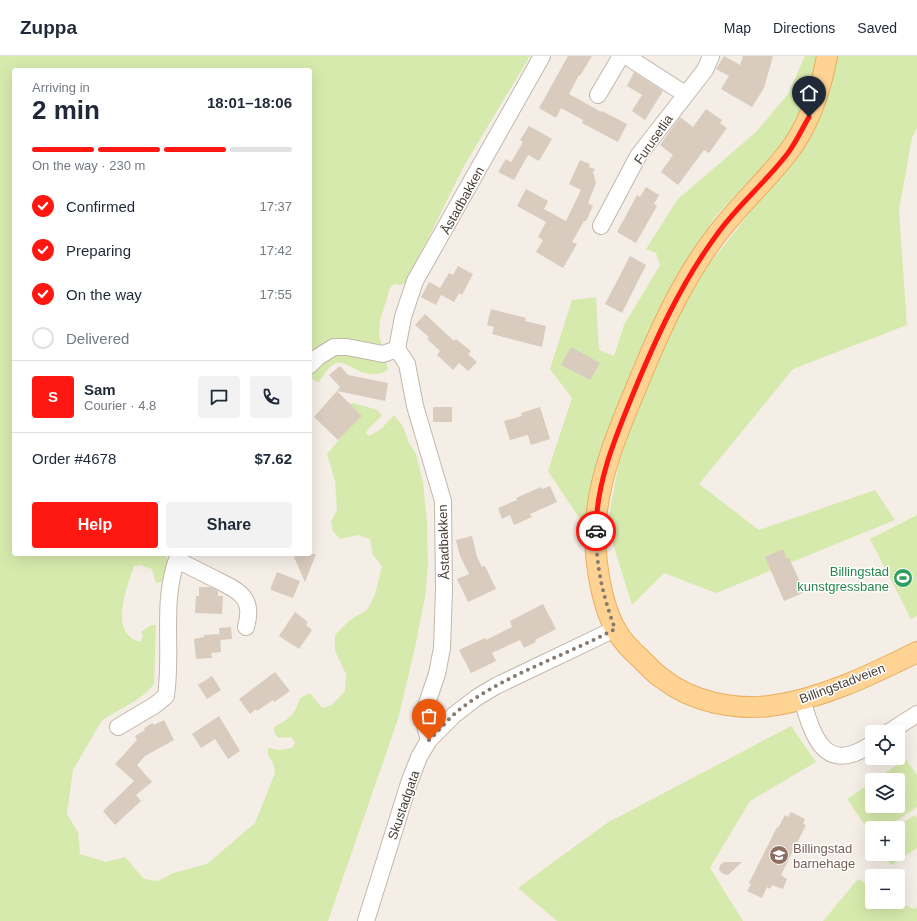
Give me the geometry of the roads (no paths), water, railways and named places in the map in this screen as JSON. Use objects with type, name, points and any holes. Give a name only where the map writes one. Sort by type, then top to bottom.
[{"type":"main road","name":"Billingstadveien","points":[[827,56],[818,92],[800,135],[787,154],[718,233],[687,280],[657,336],[619,428],[604,472],[596,520],[596,558],[605,600],[615,629],[631,650],[664,680],[699,699],[732,707],[768,706],[802,700],[858,680],[917,652]]},
{"type":"street","name":"Åstadbakken","points":[[429,740],[424,722],[426,706],[437,674],[442,648],[444,590],[443,501],[415,406],[407,364],[397,349],[403,317],[415,281],[542,56]]},
{"type":"street","points":[[598,95],[621,56]]},
{"type":"street","points":[[626,56],[685,94]]},
{"type":"street","name":"Furusetlia","points":[[602,226],[638,156],[704,70],[711,56]]},
{"type":"street","points":[[312,363],[318,357],[334,347],[346,347],[383,354],[397,349]]},
{"type":"street","points":[[118,727],[155,705],[166,696],[169,660],[167,610],[170,586],[178,557],[239,591],[247,602],[250,614],[246,627]]},
{"type":"street","name":"Skustadgata","points":[[366,921],[407,788],[419,757],[429,740],[454,714],[483,694],[615,629]]},
{"type":"street","points":[[802,700],[814,735],[823,750],[835,756],[849,755],[865,747]]},
{"type":"street","points":[[900,725],[917,714]]},
{"type":"place","name":"Billingstad kunstgressbane","points":[[903,578]]},
{"type":"place","name":"Billingstad barnehage","points":[[779,855]]}]
